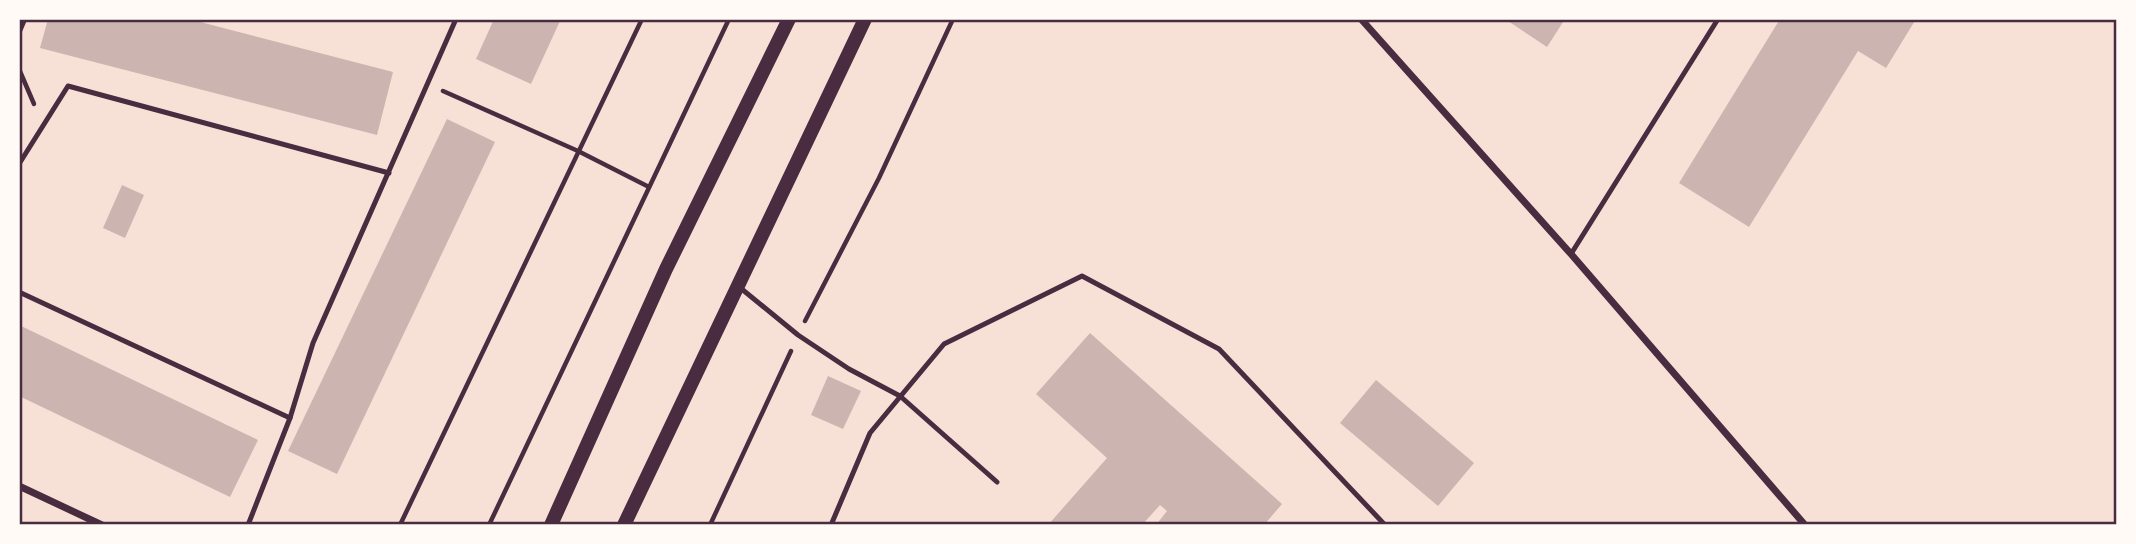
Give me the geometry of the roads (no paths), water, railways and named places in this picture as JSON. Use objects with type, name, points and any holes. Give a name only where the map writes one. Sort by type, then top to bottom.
[{"type":"main road","points":[[551,525],[666,269],[789,19]]},
{"type":"main road","points":[[624,525],[865,19]]},
{"type":"street","points":[[1361,19],[1571,254],[1805,525]]},
{"type":"street","points":[[19,486],[102,525]]},
{"type":"lane","points":[[248,525],[290,418],[313,343],[456,19]]},
{"type":"lane","points":[[1571,254],[1718,19]]},
{"type":"lane","points":[[19,164],[68,86],[389,173]]},
{"type":"lane","points":[[831,525],[870,433],[944,345],[1082,276],[1219,349],[1385,525]]},
{"type":"lane","points":[[738,286],[798,335],[849,369],[900,396],[997,482]]},
{"type":"lane","points":[[19,292],[290,418]]}]
